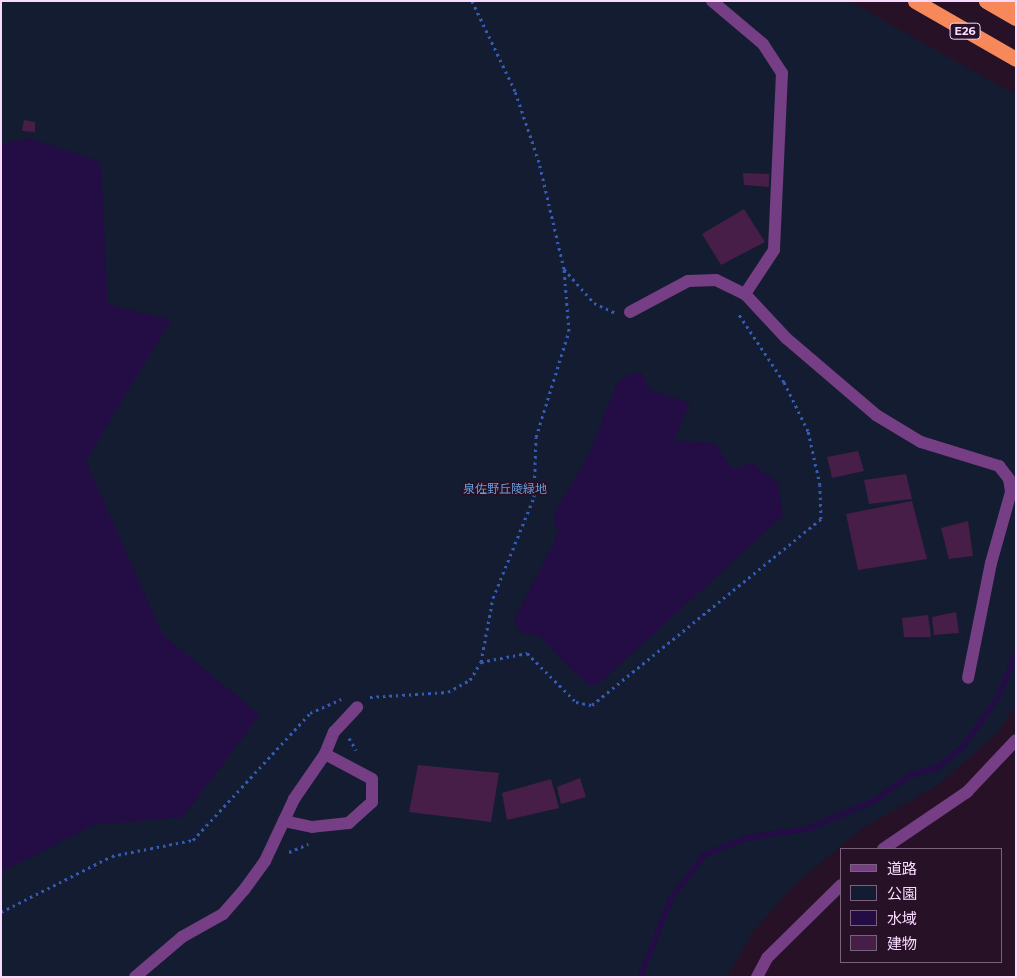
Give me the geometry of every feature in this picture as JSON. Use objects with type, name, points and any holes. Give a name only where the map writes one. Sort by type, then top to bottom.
[{"type":"highway","name":"E26","points":[[915,1],[1016,59]]},
{"type":"highway","points":[[986,1],[1016,18]]},
{"type":"highway","points":[[1008,1],[1016,6]]},
{"type":"street","points":[[712,1],[763,44],[782,73],[774,250],[739,291]]},
{"type":"street","points":[[630,312],[688,280],[716,280],[739,291],[786,338],[876,415],[921,442],[966,454],[1006,472],[1011,492],[990,563],[968,678]]},
{"type":"street","points":[[135,977],[182,938],[223,914],[265,861],[284,820],[325,754],[334,732],[355,701]]},
{"type":"street","points":[[884,848],[967,792],[1016,740]]},
{"type":"street","points":[[284,820],[312,827],[349,823],[372,802],[372,779],[325,754]]},
{"type":"street","points":[[758,977],[767,958],[840,886]]},
{"type":"path","points":[[1,912],[112,856],[193,840],[310,713],[355,701],[448,692],[470,680],[481,662],[493,598],[534,497],[536,437],[569,331],[564,269],[539,162],[515,91],[472,1]]},
{"type":"path","points":[[564,269],[608,312],[630,312]]},
{"type":"path","points":[[481,662],[516,653],[527,653],[576,702],[592,705],[820,519],[820,484],[808,431],[784,382],[737,311],[739,291]]},
{"type":"green space","name":"泉佐野丘陵緑地","points":[[1,1],[849,1],[1016,95],[1016,705],[998,733],[938,785],[864,827],[793,886],[753,932],[727,977],[1,977]]},
{"type":"water","points":[[30,138],[101,162],[108,304],[171,320],[86,461],[163,635],[260,715],[183,817],[94,825],[1,872],[1,144]]},
{"type":"water","points":[[642,373],[650,390],[690,403],[674,441],[715,443],[732,469],[752,463],[778,483],[783,516],[595,686],[586,684],[540,637],[520,632],[514,620],[558,534],[553,516],[589,454],[616,385],[626,375]]},
{"type":"building","points":[[24,120],[35,122],[35,132],[22,131]]},
{"type":"building","points":[[743,173],[769,174],[769,187],[744,185]]},
{"type":"building","points":[[744,209],[765,242],[721,265],[702,234]]},
{"type":"building","points":[[858,451],[864,471],[832,478],[827,457]]},
{"type":"building","points":[[906,474],[912,499],[869,504],[864,480]]},
{"type":"building","points":[[912,501],[927,559],[858,570],[846,514]]},
{"type":"building","points":[[968,521],[973,556],[949,559],[941,528]]},
{"type":"building","points":[[956,612],[959,633],[934,635],[932,617]]},
{"type":"building","points":[[928,615],[931,637],[904,637],[902,618]]},
{"type":"building","points":[[418,765],[499,773],[491,822],[409,812]]},
{"type":"building","points":[[580,778],[586,797],[561,804],[557,787]]},
{"type":"building","points":[[551,779],[559,808],[507,820],[502,793]]},
{"type":"waterway","points":[[640,977],[671,899],[704,855],[746,838],[807,829],[872,802],[911,775],[939,767],[962,748],[997,699],[1016,654]]}]
